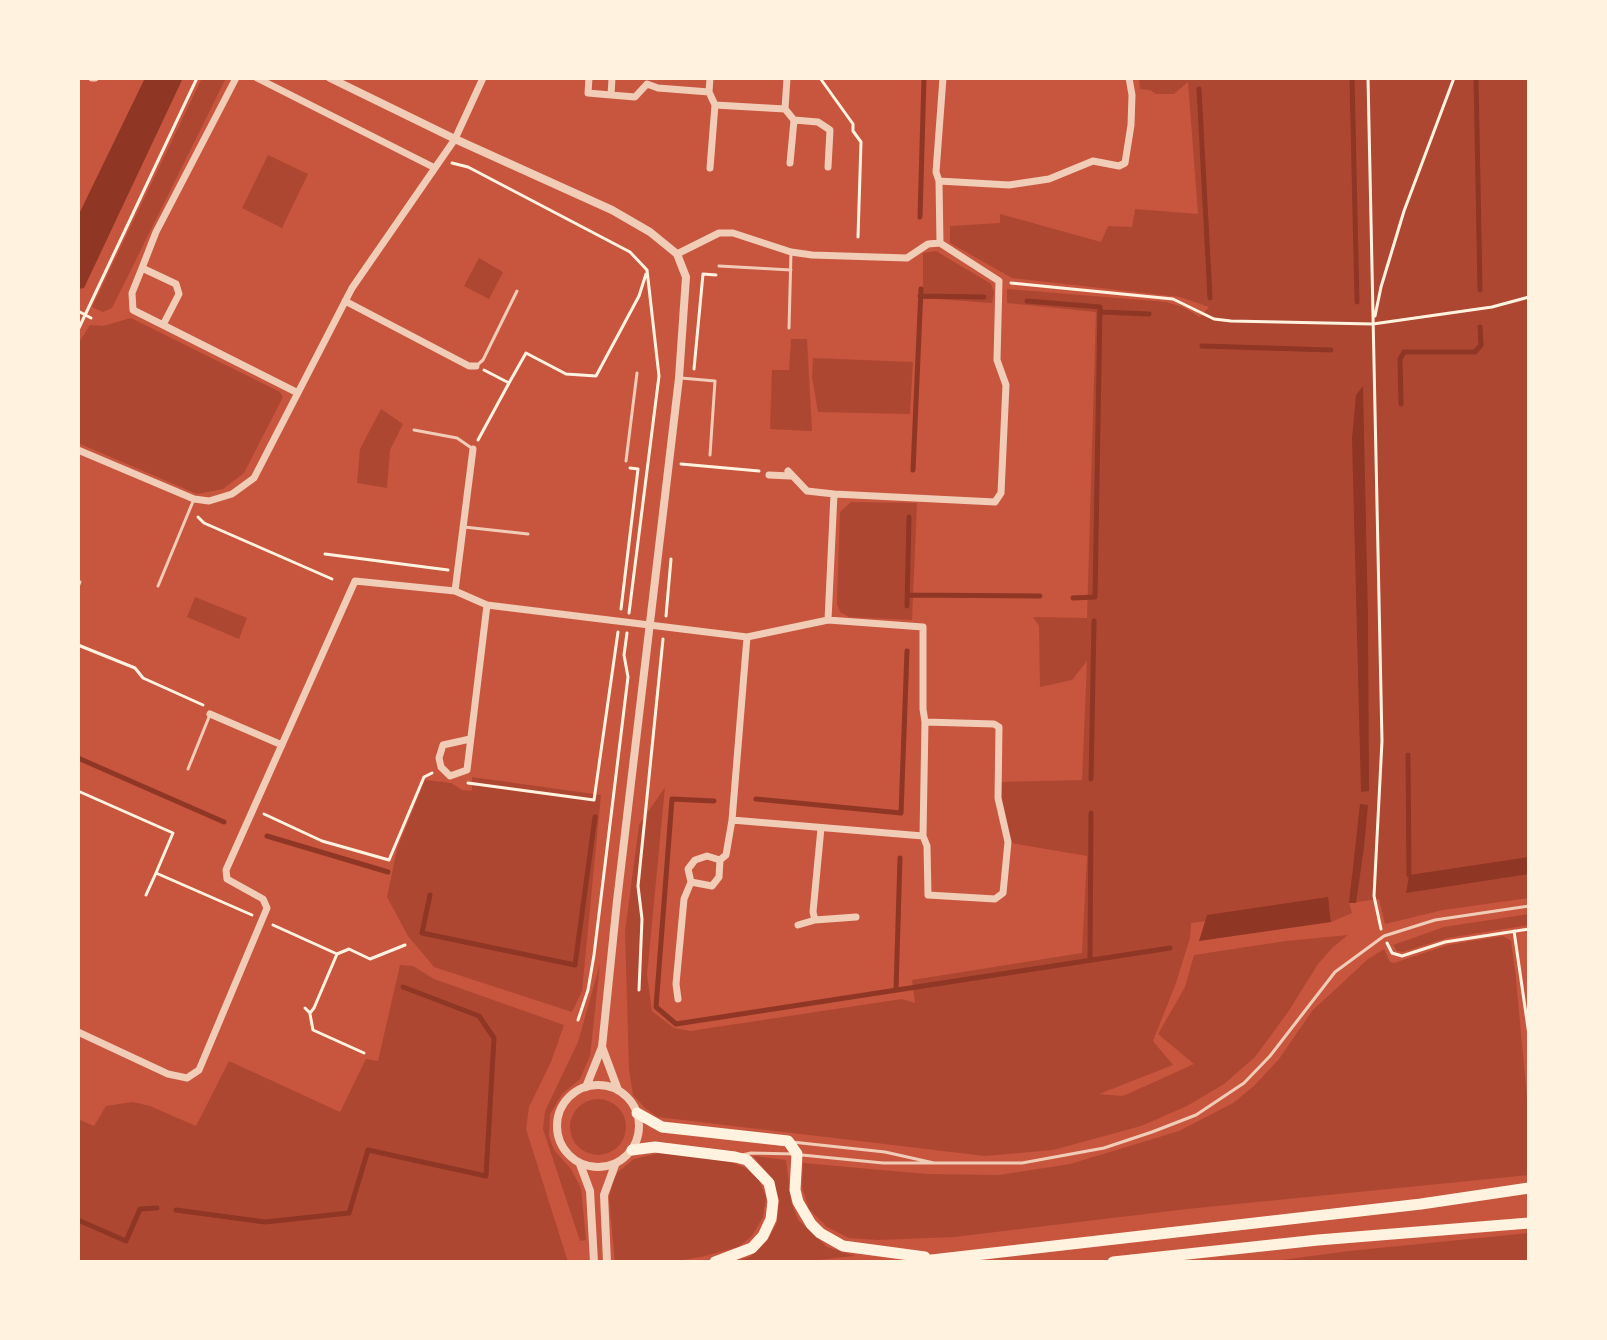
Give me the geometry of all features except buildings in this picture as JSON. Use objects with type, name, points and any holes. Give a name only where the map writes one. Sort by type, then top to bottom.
[{"type":"highway","points":[[637,1113],[662,1127],[788,1141],[797,1154],[795,1190],[798,1202],[820,1233],[843,1246],[943,1259]]},
{"type":"highway","points":[[632,1150],[655,1147],[735,1157],[755,1166],[769,1183],[773,1201],[771,1219],[763,1236],[752,1248],[715,1262]]},
{"type":"highway","points":[[914,1262],[1421,1204],[1529,1188]]},
{"type":"highway","points":[[1113,1262],[1318,1240],[1529,1223]]},
{"type":"street","points":[[236,78],[156,232],[132,293],[133,310],[298,393]]},
{"type":"street","points":[[257,78],[438,165]]},
{"type":"street","points":[[330,78],[612,210],[650,232],[677,254],[686,277],[679,378],[602,1047],[586,1087]]},
{"type":"street","points":[[78,450],[194,499],[209,501],[232,494],[254,478],[345,301],[455,139],[483,78]]},
{"type":"street","points":[[589,78],[588,93],[635,97],[647,81],[658,88],[709,92]]},
{"type":"street","points":[[611,95],[612,78]]},
{"type":"street","points":[[710,78],[709,92],[715,105],[710,168]]},
{"type":"street","points":[[787,78],[785,109],[794,120],[790,163]]},
{"type":"street","points":[[940,243],[939,181],[936,172],[943,78]]},
{"type":"street","points":[[939,181],[1009,185],[1049,179],[1093,161],[1119,166],[1125,163],[1131,125],[1129,78]]},
{"type":"street","points":[[715,105],[785,109]]},
{"type":"street","points":[[794,120],[818,122],[830,130],[828,167]]},
{"type":"street","points":[[677,254],[719,233],[733,233],[791,252],[907,258],[928,244],[940,243],[999,281],[997,360],[1006,385],[1001,493],[995,502],[807,491],[789,473],[769,475]]},
{"type":"street","points":[[142,268],[176,284],[179,294],[163,325]]},
{"type":"street","points":[[345,301],[469,366],[476,366]]},
{"type":"street","points":[[455,591],[473,449]]},
{"type":"street","points":[[828,620],[834,494]]},
{"type":"street","points":[[78,1032],[168,1074],[187,1078],[199,1070],[267,908],[263,899],[227,879],[226,870],[355,581],[455,591],[487,605],[747,637],[828,620],[923,627],[923,836],[927,846],[928,895],[995,899],[1003,893],[1008,842],[998,798],[999,727],[994,724],[925,722]]},
{"type":"street","points":[[470,739],[443,745],[439,758],[441,767],[450,776],[467,770],[487,605]]},
{"type":"street","points":[[691,882],[712,886],[719,877],[720,860],[726,855],[732,820],[747,637]]},
{"type":"street","points":[[210,714],[282,745]]},
{"type":"street","points":[[732,820],[923,836]]},
{"type":"street","points":[[815,920],[813,912],[821,828]]},
{"type":"street","points":[[678,999],[676,984],[684,899],[691,882],[688,869],[695,860],[707,856],[720,860]]},
{"type":"street","points":[[798,925],[815,920],[856,917]]},
{"type":"street","points":[[602,1047],[618,1090]]},
{"type":"street","points":[[580,1164],[596,1168],[615,1164],[632,1150],[639,1135],[637,1113],[627,1096],[618,1090],[596,1085],[586,1087],[567,1100],[557,1122],[562,1147],[580,1164],[590,1191],[594,1262]]},
{"type":"street","points":[[607,1262],[604,1195],[615,1164]]},
{"type":"lane","points":[[789,328],[791,252]]},
{"type":"lane","points":[[719,266],[791,270]]},
{"type":"lane","points":[[476,366],[483,360],[517,291]]},
{"type":"lane","points":[[626,461],[637,373]]},
{"type":"lane","points":[[679,378],[715,381],[710,455]]},
{"type":"lane","points":[[414,430],[457,438],[473,449]]},
{"type":"lane","points":[[158,586],[194,499]]},
{"type":"lane","points":[[464,527],[528,534]]},
{"type":"lane","points":[[188,769],[210,714]]},
{"type":"lane","points":[[735,1157],[751,1153],[797,1154],[883,1163],[1022,1163],[1104,1148],[1196,1115],[1229,1095],[1258,1070],[1328,979],[1350,959],[1384,936],[1435,920],[1529,906]]},
{"type":"lane","points":[[788,1141],[885,1152],[942,1164]]},
{"type":"path","points":[[78,330],[197,78]]},
{"type":"path","points":[[820,78],[853,124],[853,131],[861,142],[858,237]]},
{"type":"path","points":[[1368,78],[1382,741],[1374,896],[1384,936],[1392,953],[1398,956],[1445,942],[1529,929]]},
{"type":"path","points":[[1373,324],[1404,211],[1454,78]]},
{"type":"path","points":[[438,165],[468,167],[630,252],[647,270],[659,376],[594,800],[465,782],[467,770]]},
{"type":"path","points":[[473,449],[526,353],[566,374],[596,376],[639,296],[647,270]]},
{"type":"path","points":[[999,281],[1173,299],[1214,319],[1231,321],[1373,324],[1492,307],[1529,297]]},
{"type":"path","points":[[78,311],[91,318]]},
{"type":"path","points":[[476,366],[509,383]]},
{"type":"path","points":[[578,1020],[588,990],[594,955],[628,677],[623,622],[638,469],[625,467],[626,461]]},
{"type":"path","points":[[681,464],[764,471],[769,475]]},
{"type":"path","points":[[190,509],[204,523],[332,579]]},
{"type":"path","points":[[325,554],[458,571]]},
{"type":"path","points":[[78,645],[135,668],[143,678],[203,704],[210,714]]},
{"type":"path","points":[[253,809],[322,841],[389,860],[424,777],[441,767]]},
{"type":"path","points":[[78,791],[173,833],[146,895]]},
{"type":"path","points":[[156,873],[337,954]]},
{"type":"path","points":[[1514,931],[1529,1035]]},
{"type":"path","points":[[364,1053],[313,1030],[310,1013],[337,954],[349,949],[370,959],[405,945]]},
{"type":"path","points":[[305,1008],[310,1013]]},
{"type":"shaded area","points":[[145,78],[183,78],[84,288],[78,289],[78,216]]},
{"type":"shaded area","points":[[202,78],[226,78],[112,308],[103,312],[92,307]]},
{"type":"shaded area","points":[[1529,78],[1529,898],[1443,910],[1385,924],[1379,899],[1349,903],[1352,913],[1331,922],[1329,906],[1191,923],[1190,938],[1176,983],[1153,1041],[1173,1065],[1099,1094],[1122,1096],[1194,1064],[1158,1034],[1185,987],[1194,955],[1348,935],[1318,964],[1255,1057],[1224,1084],[1187,1106],[1141,1126],[1053,1150],[985,1156],[658,1117],[633,1095],[629,1069],[625,932],[639,825],[665,787],[647,975],[652,1011],[674,1028],[690,1031],[902,999],[915,1003],[912,980],[1082,953],[1087,856],[1011,843],[1000,782],[1082,780],[1087,661],[1072,680],[1040,687],[1039,626],[1033,617],[1087,618],[1096,312],[1007,303],[1007,289],[1166,302],[1200,317],[1209,307],[1180,297],[1012,278],[950,243],[950,226],[1000,223],[1000,214],[1101,242],[1108,226],[1132,227],[1135,209],[1198,214],[1188,82],[1174,94],[1156,94],[1140,89],[1139,80]]},
{"type":"shaded area","points":[[268,155],[308,174],[282,228],[242,208]]},
{"type":"shaded area","points":[[936,251],[991,284],[994,292],[992,303],[923,298],[923,253]]},
{"type":"shaded area","points":[[479,258],[503,272],[489,299],[464,286]]},
{"type":"shaded area","points":[[131,318],[280,392],[283,397],[244,473],[223,489],[197,494],[78,443],[78,344],[90,325],[103,326]]},
{"type":"shaded area","points":[[791,339],[807,339],[812,431],[770,429],[772,370],[789,370]]},
{"type":"shaded area","points":[[813,358],[913,362],[910,414],[818,412],[812,377]]},
{"type":"shaded area","points":[[1363,386],[1369,791],[1361,792],[1352,438],[1356,395]]},
{"type":"shaded area","points":[[381,409],[403,424],[390,450],[387,488],[357,483],[360,449]]},
{"type":"shaded area","points":[[851,502],[917,503],[912,620],[849,617],[840,612],[837,604],[840,512]]},
{"type":"shaded area","points":[[195,597],[247,618],[239,639],[187,617]]},
{"type":"shaded area","points":[[472,777],[601,795],[582,991],[572,1012],[434,967],[408,936],[387,897],[397,849],[425,780],[451,783],[462,790],[472,791]]},
{"type":"shaded area","points":[[1360,804],[1368,805],[1364,847],[1356,903],[1349,903]]},
{"type":"shaded area","points":[[1529,857],[1529,874],[1406,893],[1409,875]]},
{"type":"shaded area","points":[[1328,897],[1331,922],[1199,941],[1207,915]]},
{"type":"shaded area","points":[[1529,914],[1529,925],[1447,938],[1403,952],[1397,951],[1393,945],[1444,927]]},
{"type":"shaded area","points":[[1503,936],[1511,941],[1516,979],[1529,1120],[1529,1175],[1187,1209],[954,1237],[849,1238],[827,1227],[809,1209],[802,1187],[803,1163],[927,1174],[999,1175],[1070,1164],[1179,1131],[1233,1103],[1254,1086],[1279,1059],[1312,1011],[1368,959],[1384,949],[1390,962],[1394,963],[1448,945]]},
{"type":"shaded area","points":[[600,964],[590,1056],[580,1079],[562,1094],[550,1114],[549,1136],[554,1150],[571,1169],[581,1188],[586,1240],[580,1241],[543,1129],[545,1111],[578,1042]]},
{"type":"shaded area","points":[[400,965],[413,966],[434,979],[564,1025],[551,1062],[529,1107],[526,1129],[568,1262],[78,1262],[78,1119],[94,1126],[106,1106],[133,1102],[196,1126],[229,1061],[340,1112],[366,1059],[378,1061]]},
{"type":"shaded area","points":[[598,1099],[618,1107],[626,1127],[618,1147],[598,1155],[578,1147],[570,1127],[578,1107]]},
{"type":"shaded area","points":[[664,1152],[728,1161],[746,1168],[759,1180],[766,1197],[763,1217],[752,1236],[738,1247],[701,1257],[670,1262],[615,1262],[609,1199],[613,1181],[618,1172],[634,1159]]},
{"type":"shaded area","points":[[753,1156],[786,1160],[791,1201],[798,1220],[827,1247],[855,1256],[798,1262],[733,1262],[750,1257],[767,1241],[777,1223],[779,1200],[773,1179]]},
{"type":"shaded area","points":[[1529,1233],[1529,1262],[1267,1262],[1349,1251]]},
{"type":"waterway","points":[[920,217],[924,78]]},
{"type":"waterway","points":[[1352,78],[1357,302]]},
{"type":"waterway","points":[[1476,78],[1480,290]]},
{"type":"waterway","points":[[1199,89],[1210,298]]},
{"type":"waterway","points":[[913,470],[921,289]]},
{"type":"waterway","points":[[920,296],[984,297]]},
{"type":"waterway","points":[[1027,301],[1100,307],[1095,597],[1073,598]]},
{"type":"waterway","points":[[1100,312],[1149,314]]},
{"type":"waterway","points":[[1401,404],[1400,359],[1404,352],[1475,352],[1481,345],[1480,327]]},
{"type":"waterway","points":[[1202,346],[1331,350]]},
{"type":"waterway","points":[[907,606],[909,517]]},
{"type":"waterway","points":[[907,595],[1040,596]]},
{"type":"waterway","points":[[1091,779],[1094,621]]},
{"type":"waterway","points":[[756,799],[901,813],[907,651]]},
{"type":"waterway","points":[[1408,755],[1409,875]]},
{"type":"waterway","points":[[78,758],[224,822]]},
{"type":"waterway","points":[[714,801],[672,799],[656,1007],[676,1024],[1170,948]]},
{"type":"waterway","points":[[1090,960],[1091,813]]},
{"type":"waterway","points":[[430,895],[422,933],[575,965],[595,817]]},
{"type":"waterway","points":[[267,836],[388,872]]},
{"type":"waterway","points":[[896,990],[900,858]]},
{"type":"waterway","points":[[176,1210],[265,1222],[349,1213],[368,1150],[486,1176],[494,1038],[479,1016],[403,987]]},
{"type":"waterway","points":[[78,1220],[126,1241],[140,1209],[157,1208]]}]
